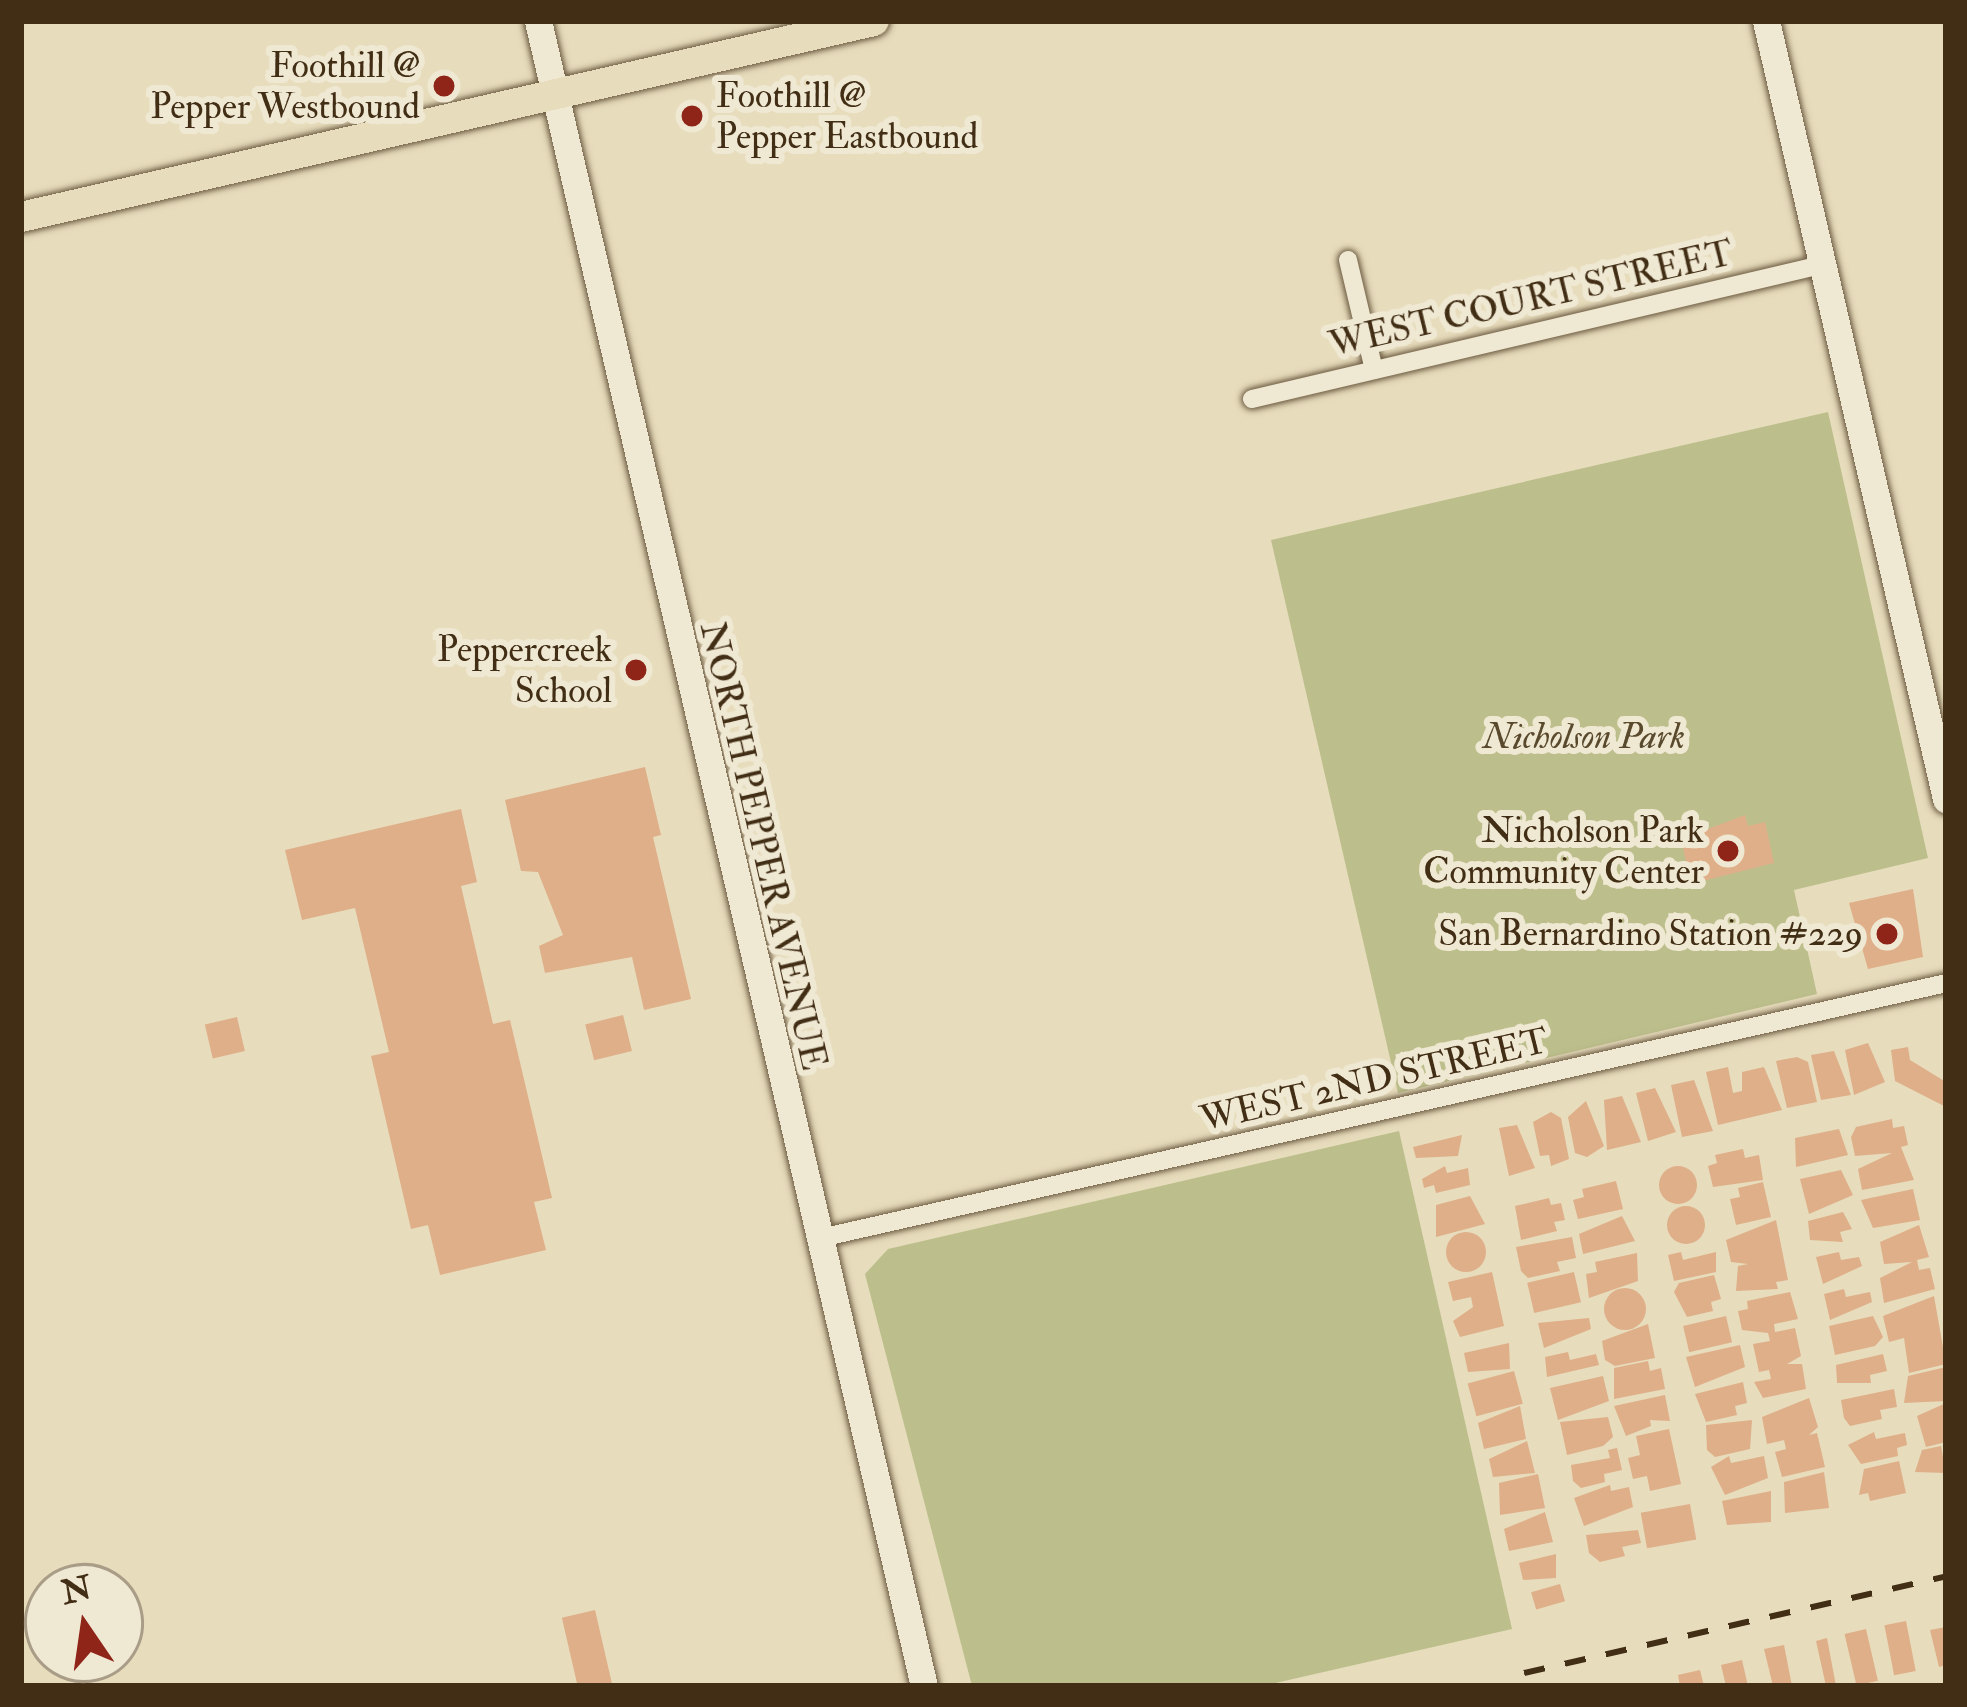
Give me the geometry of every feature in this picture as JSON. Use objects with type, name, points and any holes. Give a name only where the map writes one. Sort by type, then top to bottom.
[{"type":"main road","name":"NORTH PEPPER AVENUE","points":[[538,21],[816,1239],[924,1686]]},
{"type":"main road","points":[[21,217],[874,21]]},
{"type":"main road","points":[[1766,21],[1946,800]]},
{"type":"street","points":[[1348,260],[1374,370]]},
{"type":"street","name":"WEST COURT STREET","points":[[1252,399],[1825,264]]},
{"type":"street","name":"WEST 2ND STREET","points":[[816,1239],[1946,983]]},
{"type":"green space","name":"Nicholson Park","points":[[1828,412],[1928,858],[1794,890],[1817,994],[1398,1093],[1271,540]]},
{"type":"green space","points":[[1399,1131],[1512,1629],[1262,1686],[972,1686],[865,1274],[888,1249]]},
{"type":"building","points":[[645,767],[661,835],[653,837],[691,999],[644,1010],[632,957],[545,973],[539,946],[563,935],[538,872],[521,871],[505,800]]},
{"type":"building","points":[[461,809],[477,882],[461,886],[493,1024],[510,1020],[552,1198],[534,1202],[546,1250],[440,1275],[428,1225],[411,1229],[371,1056],[389,1052],[355,908],[302,920],[285,850]]},
{"type":"building","name":"Nicholson Park Community Center","points":[[1745,815],[1748,826],[1765,822],[1774,863],[1691,884],[1681,839]]},
{"type":"building","name":"San Bernardino Station #229","points":[[1913,889],[1923,957],[1868,969],[1849,903]]},
{"type":"building","points":[[623,1015],[632,1051],[594,1060],[585,1024]]},
{"type":"building","points":[[237,1017],[245,1051],[213,1059],[205,1024]]},
{"type":"building","points":[[1868,1043],[1885,1082],[1854,1095],[1845,1050]]},
{"type":"building","points":[[1908,1047],[1910,1060],[1946,1082],[1946,1107],[1895,1081],[1891,1050]]},
{"type":"building","points":[[1834,1051],[1851,1095],[1821,1100],[1811,1055]]},
{"type":"building","points":[[1797,1057],[1808,1062],[1817,1102],[1787,1108],[1776,1061]]},
{"type":"building","points":[[1728,1067],[1733,1093],[1742,1091],[1742,1072],[1764,1067],[1782,1110],[1718,1125],[1706,1072]]},
{"type":"building","points":[[1694,1080],[1713,1131],[1682,1137],[1671,1085]]},
{"type":"building","points":[[1655,1088],[1676,1132],[1648,1141],[1636,1093]]},
{"type":"building","points":[[1622,1096],[1641,1142],[1607,1150],[1604,1100]]},
{"type":"building","points":[[1586,1101],[1604,1146],[1587,1157],[1575,1153],[1568,1117]]},
{"type":"building","points":[[1551,1112],[1561,1118],[1569,1159],[1551,1166],[1549,1155],[1540,1156],[1533,1122]]},
{"type":"building","points":[[1892,1119],[1893,1128],[1904,1126],[1908,1145],[1901,1147],[1914,1180],[1862,1190],[1858,1169],[1892,1153],[1855,1156],[1851,1137],[1856,1127]]},
{"type":"building","points":[[1517,1125],[1535,1168],[1509,1176],[1499,1128]]},
{"type":"building","points":[[1839,1129],[1848,1155],[1796,1167],[1795,1138]]},
{"type":"building","points":[[1462,1135],[1458,1156],[1416,1158],[1413,1147]]},
{"type":"building","points":[[1743,1149],[1745,1158],[1759,1155],[1763,1180],[1713,1187],[1708,1166],[1717,1163],[1715,1155]]},
{"type":"building","points":[[1445,1166],[1447,1173],[1468,1168],[1470,1185],[1436,1193],[1434,1185],[1424,1188],[1422,1179]]},
{"type":"building","points":[[1678,1166],[1692,1171],[1697,1185],[1692,1199],[1678,1204],[1664,1199],[1659,1185],[1664,1171]]},
{"type":"building","points":[[1841,1170],[1853,1195],[1809,1214],[1800,1179]]},
{"type":"building","points":[[1616,1181],[1623,1209],[1578,1219],[1573,1200],[1584,1197],[1582,1189]]},
{"type":"building","points":[[1763,1182],[1771,1217],[1736,1225],[1730,1199],[1740,1197],[1738,1188]]},
{"type":"building","points":[[1913,1189],[1920,1220],[1873,1228],[1861,1200]]},
{"type":"building","points":[[1470,1196],[1485,1224],[1436,1237],[1436,1205]]},
{"type":"building","points":[[1549,1198],[1551,1205],[1561,1203],[1565,1220],[1554,1222],[1557,1231],[1521,1240],[1515,1206]]},
{"type":"building","points":[[1686,1206],[1700,1211],[1705,1225],[1700,1239],[1686,1244],[1672,1239],[1667,1225],[1672,1211]]},
{"type":"building","points":[[1843,1212],[1852,1229],[1840,1232],[1843,1242],[1810,1240],[1808,1221]]},
{"type":"building","points":[[1622,1216],[1635,1241],[1583,1254],[1579,1234]]},
{"type":"building","points":[[1776,1220],[1788,1280],[1776,1282],[1778,1289],[1736,1291],[1738,1266],[1748,1264],[1731,1262],[1726,1240]]},
{"type":"building","points":[[1919,1225],[1929,1257],[1917,1260],[1919,1270],[1930,1268],[1935,1289],[1884,1303],[1880,1278],[1912,1262],[1884,1264],[1880,1242]]},
{"type":"building","points":[[1466,1232],[1480,1238],[1486,1252],[1480,1266],[1466,1272],[1452,1266],[1446,1252],[1452,1238]]},
{"type":"building","points":[[1572,1237],[1576,1258],[1557,1262],[1560,1271],[1528,1278],[1521,1271],[1516,1247]]},
{"type":"building","points":[[1681,1252],[1683,1260],[1716,1252],[1716,1272],[1674,1281],[1668,1255]]},
{"type":"building","points":[[1839,1252],[1841,1260],[1859,1257],[1862,1266],[1823,1284],[1816,1257]]},
{"type":"building","points":[[1637,1253],[1638,1281],[1589,1298],[1586,1274],[1597,1272],[1595,1262]]},
{"type":"building","points":[[1492,1272],[1504,1326],[1460,1337],[1453,1321],[1473,1307],[1471,1297],[1453,1301],[1448,1282]]},
{"type":"building","points":[[1574,1272],[1581,1302],[1534,1313],[1527,1283]]},
{"type":"building","points":[[1714,1275],[1721,1299],[1711,1302],[1713,1311],[1687,1317],[1674,1292],[1679,1283]]},
{"type":"building","points":[[1625,1288],[1640,1294],[1646,1309],[1640,1324],[1625,1330],[1610,1324],[1604,1309],[1610,1294]]},
{"type":"building","points":[[1844,1289],[1846,1297],[1870,1292],[1872,1302],[1830,1320],[1824,1294]]},
{"type":"building","points":[[1790,1292],[1798,1319],[1774,1324],[1775,1332],[1795,1328],[1801,1356],[1787,1364],[1802,1364],[1806,1389],[1763,1398],[1754,1382],[1771,1379],[1769,1370],[1759,1372],[1753,1344],[1770,1341],[1768,1333],[1742,1330],[1738,1311],[1748,1309],[1747,1301]]},
{"type":"building","points":[[1934,1296],[1946,1364],[1909,1373],[1904,1338],[1889,1342],[1883,1316]]},
{"type":"building","points":[[1726,1316],[1732,1342],[1689,1352],[1683,1326]]},
{"type":"building","points":[[1873,1316],[1883,1337],[1875,1346],[1835,1355],[1829,1326]]},
{"type":"building","points":[[1589,1318],[1591,1329],[1544,1348],[1538,1323]]},
{"type":"building","points":[[1648,1324],[1655,1358],[1615,1366],[1605,1360],[1602,1341]]},
{"type":"building","points":[[1509,1343],[1510,1369],[1468,1372],[1464,1353]]},
{"type":"building","points":[[1740,1345],[1745,1367],[1695,1387],[1686,1357]]},
{"type":"building","points":[[1568,1352],[1570,1360],[1596,1354],[1599,1365],[1547,1377],[1545,1357]]},
{"type":"building","points":[[1883,1354],[1887,1371],[1870,1375],[1871,1383],[1837,1383],[1836,1365]]},
{"type":"building","points":[[1648,1361],[1650,1371],[1661,1368],[1665,1389],[1614,1399],[1614,1368]]},
{"type":"building","points":[[1946,1367],[1946,1401],[1904,1403],[1908,1376]]},
{"type":"building","points":[[1514,1371],[1523,1404],[1476,1416],[1468,1383]]},
{"type":"building","points":[[1603,1376],[1609,1401],[1558,1420],[1550,1388]]},
{"type":"building","points":[[1743,1382],[1747,1403],[1735,1406],[1737,1415],[1706,1422],[1695,1394]]},
{"type":"building","points":[[1894,1389],[1897,1407],[1880,1410],[1882,1419],[1850,1426],[1844,1418],[1841,1400]]},
{"type":"building","points":[[1665,1395],[1670,1421],[1650,1420],[1651,1426],[1626,1436],[1614,1406]]},
{"type":"building","points":[[1809,1398],[1818,1427],[1809,1435],[1817,1433],[1825,1467],[1782,1477],[1775,1452],[1786,1449],[1784,1440],[1767,1444],[1762,1417]]},
{"type":"building","points":[[1946,1403],[1946,1442],[1926,1447],[1917,1416]]},
{"type":"building","points":[[1520,1406],[1526,1439],[1484,1449],[1478,1423]]},
{"type":"building","points":[[1608,1417],[1613,1437],[1603,1446],[1567,1455],[1560,1422]]},
{"type":"building","points":[[1752,1420],[1750,1449],[1715,1457],[1707,1450],[1706,1425]]},
{"type":"building","points":[[1669,1429],[1681,1484],[1650,1491],[1647,1476],[1633,1479],[1628,1458],[1640,1455],[1636,1436]]},
{"type":"building","points":[[1874,1432],[1876,1439],[1905,1433],[1907,1445],[1897,1448],[1898,1456],[1861,1464],[1848,1445]]},
{"type":"building","points":[[1527,1441],[1535,1473],[1493,1477],[1489,1459]]},
{"type":"building","points":[[1941,1446],[1946,1473],[1915,1472],[1922,1450]]},
{"type":"building","points":[[1617,1448],[1622,1470],[1604,1474],[1605,1482],[1581,1488],[1573,1481],[1571,1465],[1610,1458],[1608,1450]]},
{"type":"building","points":[[1729,1456],[1731,1463],[1764,1456],[1768,1478],[1725,1495],[1711,1467]]},
{"type":"building","points":[[1899,1461],[1906,1493],[1870,1501],[1868,1493],[1859,1495],[1864,1469]]},
{"type":"building","points":[[1824,1472],[1829,1508],[1785,1513],[1784,1482]]},
{"type":"building","points":[[1538,1474],[1545,1508],[1500,1515],[1499,1483]]},
{"type":"building","points":[[1610,1485],[1611,1491],[1629,1487],[1633,1507],[1584,1526],[1574,1498]]},
{"type":"building","points":[[1771,1491],[1771,1522],[1727,1525],[1722,1501]]},
{"type":"building","points":[[1690,1504],[1696,1539],[1647,1548],[1641,1513]]},
{"type":"building","points":[[1545,1512],[1553,1542],[1509,1551],[1504,1529]]},
{"type":"building","points":[[1638,1530],[1641,1543],[1622,1547],[1625,1556],[1600,1562],[1589,1553],[1586,1535]]},
{"type":"building","points":[[1556,1554],[1556,1578],[1523,1580],[1519,1563]]},
{"type":"building","points":[[1560,1584],[1565,1601],[1536,1610],[1531,1592]]},
{"type":"building","points":[[595,1610],[613,1686],[578,1686],[562,1618]]},
{"type":"building","points":[[1906,1621],[1916,1671],[1894,1675],[1884,1625]]},
{"type":"building","points":[[1946,1627],[1946,1665],[1939,1667],[1930,1630]]},
{"type":"building","points":[[1866,1629],[1878,1681],[1856,1686],[1845,1634]]},
{"type":"building","points":[[1827,1638],[1836,1686],[1826,1686],[1816,1641]]},
{"type":"building","points":[[1784,1645],[1792,1686],[1773,1686],[1764,1649]]},
{"type":"building","points":[[1742,1660],[1748,1686],[1726,1686],[1721,1665]]},
{"type":"building","points":[[1700,1670],[1704,1686],[1680,1686],[1678,1675]]},
{"type":"railway","points":[[1524,1673],[1946,1576]]},
{"type":"place","name":"Foothill @ Pepper Westbound","points":[[444,86]]},
{"type":"place","name":"Foothill @ Pepper Eastbound","points":[[692,116]]},
{"type":"place","name":"Peppercreek School","points":[[636,670]]},
{"type":"place","name":"Nicholson Park Community Center","points":[[1728,851]]},
{"type":"place","name":"San Bernardino Station #229","points":[[1887,934]]}]
